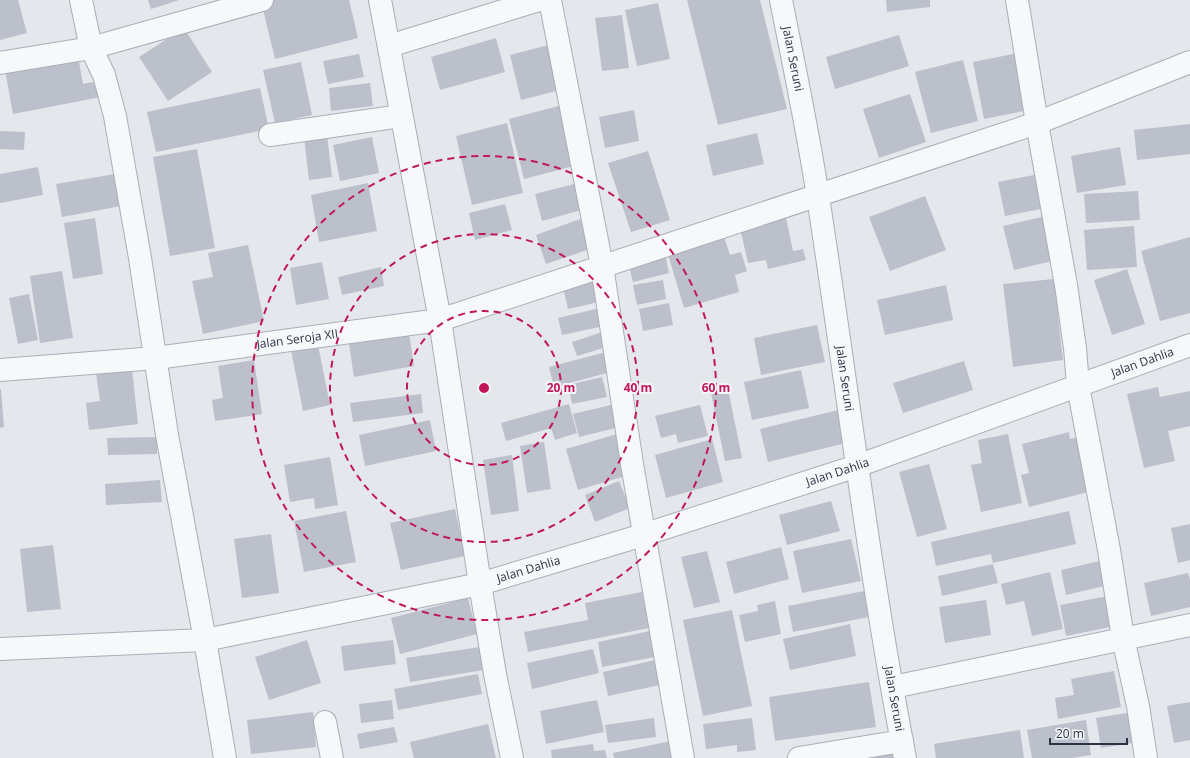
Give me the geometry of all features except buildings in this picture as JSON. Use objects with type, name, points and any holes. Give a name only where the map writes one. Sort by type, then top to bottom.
[{"type":"street","points":[[81,0],[91,48],[104,75],[115,116],[170,450],[225,758]]},
{"type":"street","points":[[0,63],[91,48],[262,0]]},
{"type":"street","points":[[380,0],[440,320],[480,584],[495,674],[512,758]]},
{"type":"street","points":[[389,46],[539,0]]},
{"type":"street","points":[[550,0],[602,266],[643,535],[683,758]]},
{"type":"street","name":"Jalan Seruni","points":[[781,0],[818,196],[857,466],[904,750]]},
{"type":"street","points":[[1017,0],[1037,124],[1066,285],[1075,348],[1078,386],[1110,557],[1123,638],[1138,706],[1146,758]]},
{"type":"street","name":"Jalan Seroja XII","points":[[0,370],[156,358],[440,320],[1037,124],[1190,62]]},
{"type":"street","points":[[270,135],[401,116]]},
{"type":"street","name":"Jalan Dahlia","points":[[0,649],[205,640],[480,584],[643,535],[857,466],[1190,345]]},
{"type":"street","points":[[893,687],[1190,624]]},
{"type":"street","points":[[325,722],[332,758]]},
{"type":"street","points":[[799,758],[904,750]]}]
